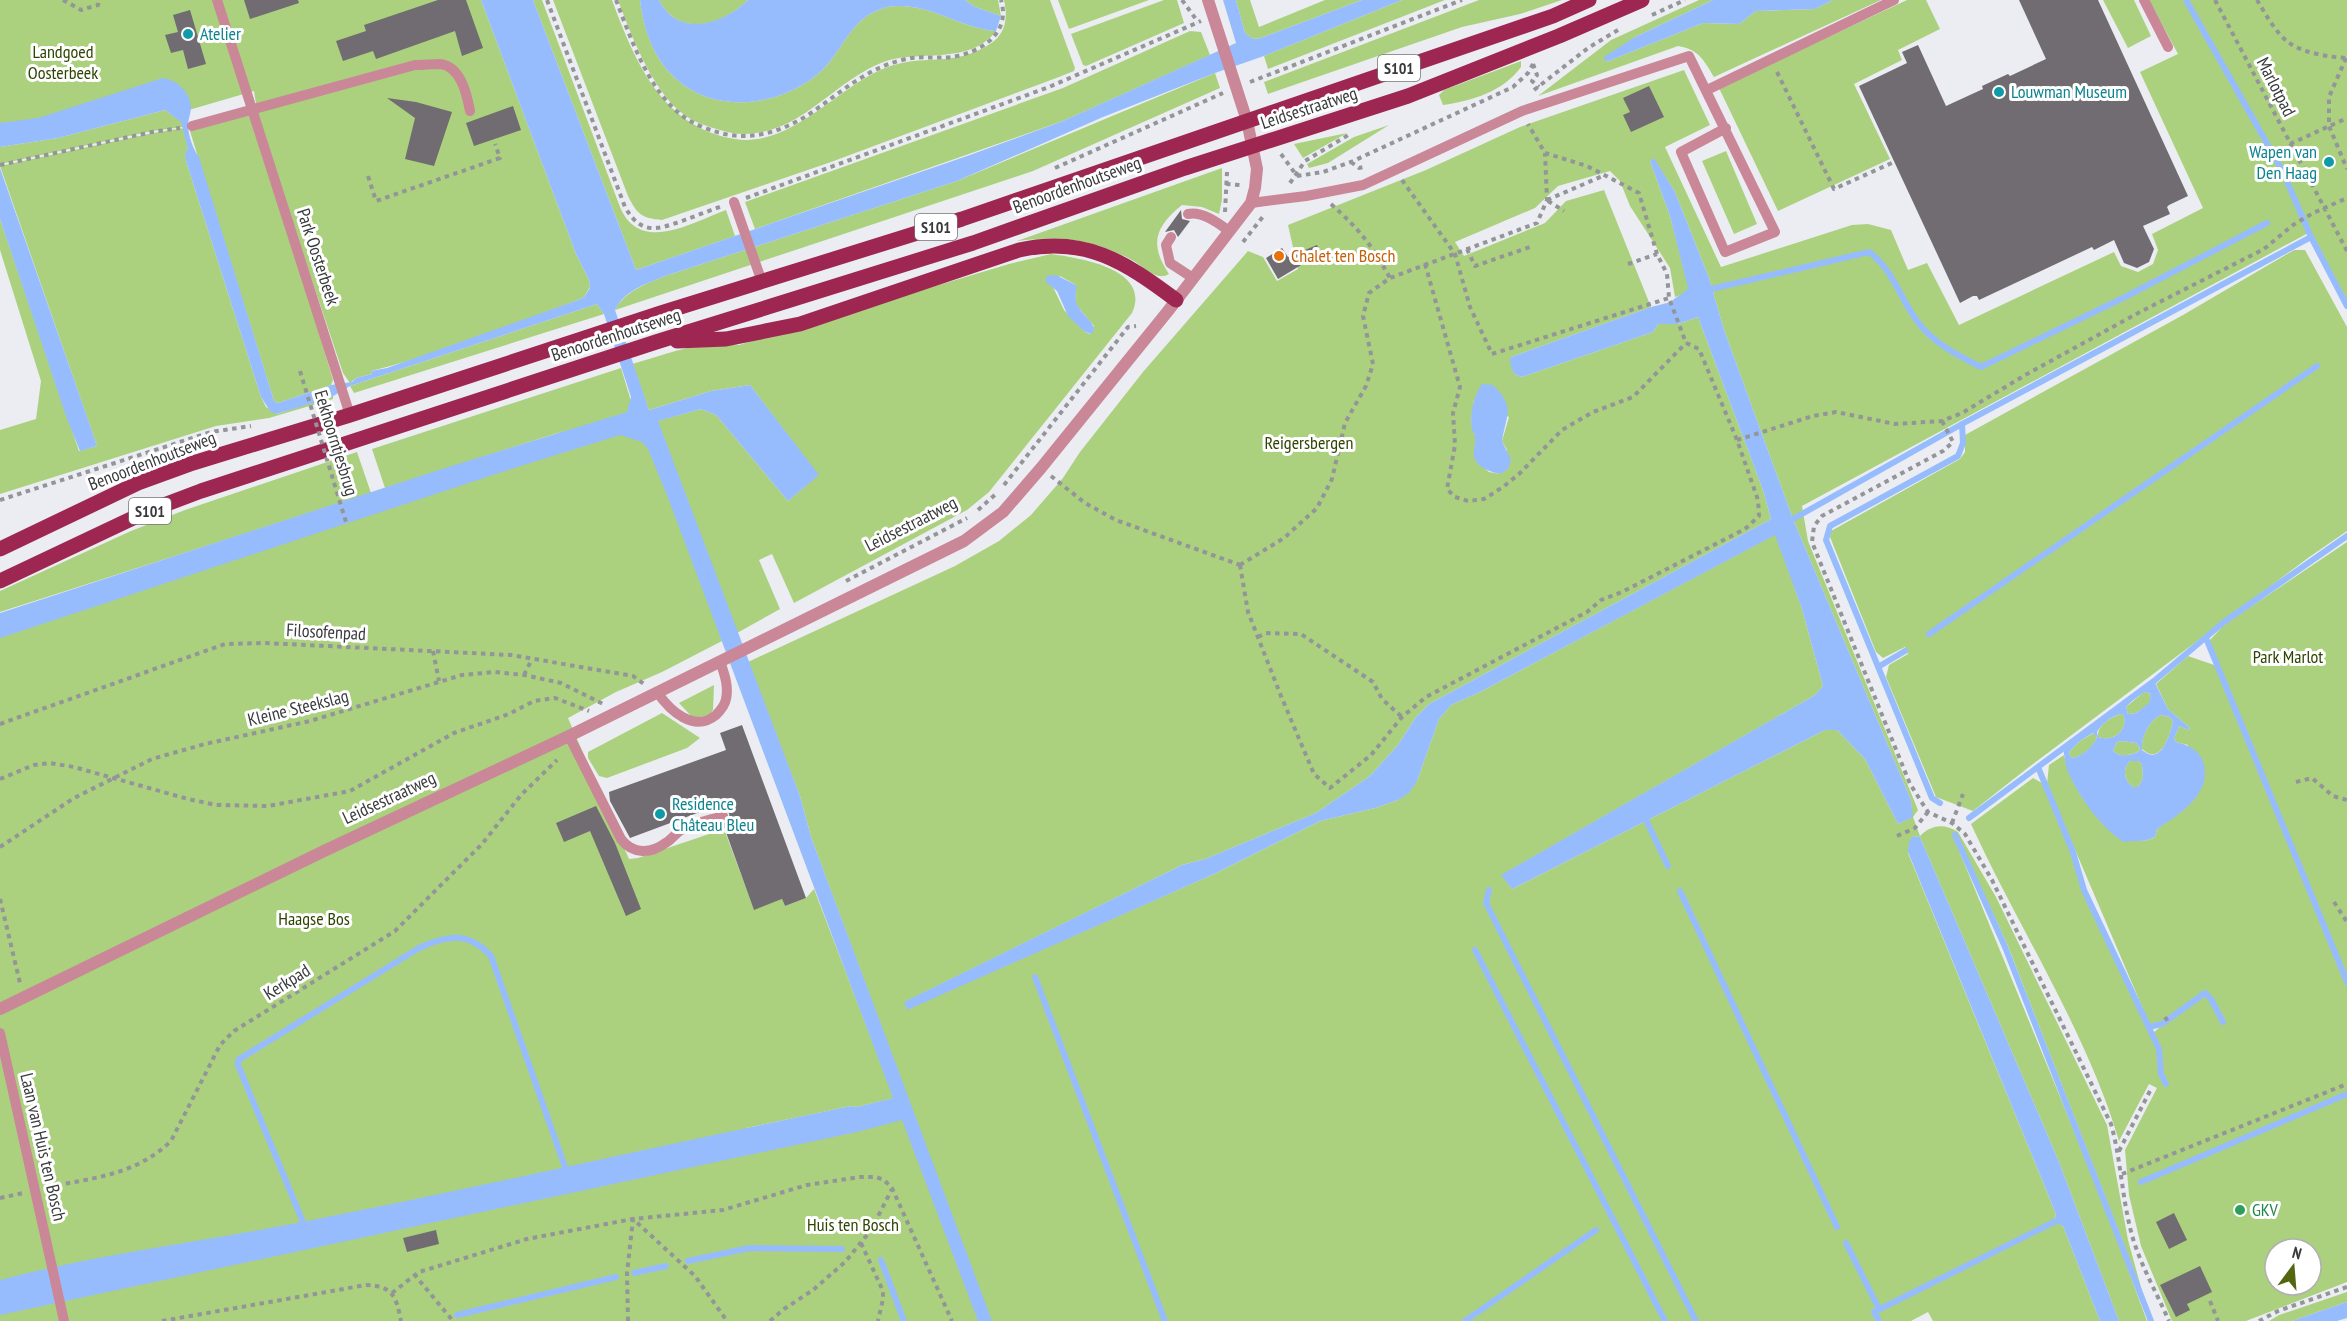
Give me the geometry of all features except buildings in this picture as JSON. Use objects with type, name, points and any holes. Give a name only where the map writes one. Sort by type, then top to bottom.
[{"type":"main road","name":"Leidsestraatweg","points":[[1247,121],[1552,16],[1589,0]]},
{"type":"main road","name":"Leidsestraatweg","points":[[1251,147],[1408,96],[1559,36],[1642,0]]},
{"type":"main road","name":"Benoordenhoutseweg","points":[[0,549],[138,483],[193,463],[962,219],[1247,121]]},
{"type":"main road","name":"Benoordenhoutseweg","points":[[0,581],[138,516],[201,491],[614,355],[973,243],[1251,147]]},
{"type":"main road","points":[[656,342],[726,339],[800,324],[1019,250],[1042,245],[1079,248],[1122,263],[1176,300]]},
{"type":"street","points":[[1209,0],[1230,73],[1247,121],[1251,147]]},
{"type":"street","name":"Leidsestraatweg","points":[[0,1009],[324,850],[569,736],[964,541],[1003,512],[1041,468],[1230,231],[1251,202],[1256,188],[1257,169],[1251,147]]},
{"type":"lane","name":"Park Oosterbeek","points":[[217,0],[350,415]]},
{"type":"lane","points":[[1707,90],[1894,0]]},
{"type":"lane","points":[[2144,0],[2168,47]]},
{"type":"lane","points":[[1251,202],[1306,196],[1363,185],[1522,111],[1689,56],[1726,128],[1775,232],[1725,252],[1681,152],[1726,128]]},
{"type":"lane","points":[[187,127],[415,65],[443,64],[456,73],[466,90],[470,111]]},
{"type":"lane","points":[[734,202],[762,282]]},
{"type":"lane","points":[[1188,214],[1195,213],[1230,231]]},
{"type":"lane","points":[[1171,237],[1166,245],[1170,263],[1193,278]]},
{"type":"lane","points":[[657,692],[671,710],[686,719],[696,722],[714,717],[722,710],[726,700],[727,687],[720,661]]},
{"type":"lane","points":[[569,736],[621,839],[636,852],[647,852],[657,848],[681,830],[723,816]]},
{"type":"lane","name":"Laan van Huis ten Bosch","points":[[0,1033],[64,1321]]},
{"type":"path","points":[[63,0],[81,10],[98,5],[99,0]]},
{"type":"path","points":[[547,0],[625,207],[632,219],[645,227],[660,229],[1049,87],[1198,22],[1182,0]]},
{"type":"path","points":[[616,0],[642,62],[654,83],[677,111],[700,126],[728,136],[741,137],[771,132],[800,120],[837,93],[877,68],[890,63],[920,56],[954,57],[976,50],[993,39],[999,32],[1004,13],[1001,0]]},
{"type":"path","points":[[1235,88],[1462,0]]},
{"type":"path","points":[[1641,20],[1684,0]]},
{"type":"path","name":"Marlotpad","points":[[2215,0],[2347,250]]},
{"type":"path","points":[[2257,0],[2265,14],[2288,42],[2308,51],[2346,58],[2329,97],[2329,126],[2347,169]]},
{"type":"path","points":[[1360,130],[1305,161],[1297,176],[1351,162],[1513,87],[1528,73],[1533,64],[1537,75],[1532,81],[1539,87],[1588,48],[1620,30]]},
{"type":"path","points":[[1772,60],[1834,189],[1894,162]]},
{"type":"path","name":"Benoordenhoutseweg","points":[[1049,170],[1235,88]]},
{"type":"path","points":[[1239,565],[1284,538],[1317,508],[1332,479],[1345,423],[1366,386],[1373,364],[1363,316],[1369,293],[1390,278],[1537,223],[1547,200],[1545,153],[1522,111]]},
{"type":"path","points":[[2290,144],[2347,118]]},
{"type":"path","points":[[1,165],[153,132],[187,127]]},
{"type":"path","points":[[368,176],[376,201],[500,158],[495,144]]},
{"type":"path","points":[[1239,565],[1248,612],[1258,637],[1314,774],[1330,788],[1371,754],[1402,717],[1426,697],[1587,612],[1601,600],[1623,592],[1745,529],[1759,516],[1758,500],[1739,439],[1699,349],[1686,343],[1678,324],[1670,300],[1667,274],[1657,254],[1639,193],[1606,174],[1545,153]]},
{"type":"path","points":[[1395,170],[1455,254],[1470,307],[1491,354],[1670,300]]},
{"type":"path","points":[[1547,200],[1606,174]]},
{"type":"path","points":[[1739,439],[1813,416],[1836,412],[1895,424],[1942,422],[1962,413],[2026,374],[2140,312],[2264,249],[2293,225],[2347,198]]},
{"type":"path","points":[[1547,200],[1564,211]]},
{"type":"path","points":[[1330,204],[1358,228],[1374,249],[1390,278]]},
{"type":"path","points":[[1467,249],[1475,266],[1530,247]]},
{"type":"path","points":[[1628,264],[1657,254]]},
{"type":"path","points":[[1425,264],[1460,387],[1453,413],[1455,445],[1447,489],[1455,497],[1468,501],[1484,499],[1503,488],[1562,430],[1593,412],[1633,397],[1686,343]]},
{"type":"path","name":"Leidsestraatweg","points":[[976,511],[998,492],[1128,327],[1155,326]]},
{"type":"path","name":"Eekhoorntjesbrug","points":[[300,371],[346,522]]},
{"type":"path","points":[[304,413],[315,410]]},
{"type":"path","points":[[1942,422],[1953,442],[1943,452],[1822,516],[1814,526],[1812,542],[1910,784],[1928,812],[1952,823],[1965,834],[1992,880],[2077,1050],[2111,1124],[2135,1245],[2169,1321]]},
{"type":"path","name":"Benoordenhoutseweg","points":[[0,500],[211,432],[262,425]]},
{"type":"path","points":[[1041,468],[1085,503],[1116,520],[1239,565]]},
{"type":"path","name":"Leidsestraatweg","points":[[843,584],[851,577],[969,517]]},
{"type":"path","points":[[1258,637],[1266,633],[1300,634],[1373,682],[1382,699],[1402,717]]},
{"type":"path","name":"Filosofenpad","points":[[0,724],[225,644],[265,643],[511,655],[633,676],[657,692]]},
{"type":"path","points":[[433,651],[439,681]]},
{"type":"path","points":[[524,675],[532,659]]},
{"type":"path","name":"Kleine Steekslag","points":[[0,847],[74,798],[152,759],[205,744],[310,721],[462,675],[495,672],[524,675],[561,683],[611,714]]},
{"type":"path","points":[[0,779],[28,767],[50,763],[74,767],[216,805],[272,806],[350,791],[454,733],[509,714],[543,699],[555,698],[611,714]]},
{"type":"path","name":"Kerkpad","points":[[0,1198],[111,1175],[136,1167],[163,1150],[171,1142],[220,1045],[234,1031],[395,931],[482,844],[521,795],[561,756],[569,736]]},
{"type":"path","points":[[2296,782],[2312,778],[2333,796],[2347,800]]},
{"type":"path","points":[[1952,823],[1963,794]]},
{"type":"path","points":[[1898,836],[1915,828],[1928,812]]},
{"type":"path","points":[[0,899],[23,997]]},
{"type":"path","points":[[2334,902],[2347,922]]},
{"type":"path","points":[[2165,1017],[2169,1023]]},
{"type":"path","points":[[2122,1174],[2347,1084]]},
{"type":"path","points":[[2118,1152],[2151,1089]]},
{"type":"path","points":[[392,1293],[414,1274],[516,1241],[633,1219],[723,1210],[807,1185],[860,1177],[880,1179],[892,1188],[952,1321]]},
{"type":"path","points":[[770,1321],[820,1285],[845,1262],[871,1230],[892,1188]]},
{"type":"path","points":[[628,1321],[627,1270],[633,1219]]},
{"type":"path","points":[[633,1219],[695,1276],[727,1321]]},
{"type":"path","points":[[861,1243],[882,1288],[883,1299],[878,1321]]},
{"type":"path","points":[[414,1274],[453,1321]]},
{"type":"path","points":[[162,1321],[366,1285],[384,1287],[392,1293],[401,1321]]},
{"type":"path","points":[[2259,1321],[2278,1311],[2347,1287]]},
{"type":"path","points":[[2210,1301],[2218,1321]]},
{"type":"green space","name":"Landgoed Oosterbeek","points":[[0,0],[481,0],[590,287],[584,297],[578,300],[449,348],[371,371],[372,374],[356,378],[350,383],[343,373],[259,122],[254,91],[182,112],[174,92],[0,134]]},
{"type":"green space","points":[[533,0],[542,0],[620,207],[629,221],[640,229],[654,232],[668,231],[726,210],[735,236],[636,270]]},
{"type":"green space","points":[[553,0],[612,0],[642,68],[670,106],[688,121],[710,132],[735,139],[756,139],[794,126],[849,88],[885,68],[912,61],[964,56],[977,51],[995,40],[1003,30],[1006,19],[1004,0],[1050,0],[1075,68],[1074,71],[1059,77],[831,162],[662,220],[640,214],[628,196]]},
{"type":"green space","points":[[618,0],[640,0],[643,19],[654,49],[671,74],[686,87],[703,96],[722,101],[760,100],[779,96],[797,88],[823,69],[862,20],[873,12],[887,7],[915,7],[968,25],[996,31],[985,42],[957,53],[895,59],[881,63],[857,76],[790,122],[765,131],[738,134],[698,123],[674,106],[645,63]]},
{"type":"green space","points":[[659,0],[748,0],[738,9],[714,21],[689,24],[678,20],[668,12]]},
{"type":"green space","points":[[965,0],[998,0],[1001,16],[975,7]]},
{"type":"green space","points":[[1058,0],[1149,0],[1069,29]]},
{"type":"green space","points":[[1164,0],[1177,0],[1184,23],[1086,66],[1083,65],[1071,34]]},
{"type":"green space","points":[[1236,0],[1250,0],[1259,27],[1325,0],[1362,0],[1253,39],[1245,33]]},
{"type":"green space","points":[[1402,0],[1445,0],[1268,69],[1264,56]]},
{"type":"green space","points":[[1479,0],[1562,0],[1520,14],[1462,27],[1268,94],[1264,82]]},
{"type":"green space","points":[[1699,0],[1713,0],[1635,37],[1606,62],[1703,23],[1739,24],[1756,11],[1815,9],[1833,0],[1881,0],[1714,77],[1700,56],[1685,47],[1678,46],[1538,96],[1611,40]]},
{"type":"green space","points":[[1907,0],[1926,0],[1940,29],[1898,50],[1902,60],[1854,84],[1890,159],[1778,211],[1719,88]]},
{"type":"green space","points":[[2103,0],[2134,0],[2151,36],[2128,48]]},
{"type":"green space","points":[[2149,0],[2347,0],[2347,300],[2310,232],[1802,506],[1808,541],[1918,810],[1913,817],[1920,836],[1938,826],[1948,827],[1958,832],[1996,897],[2107,1125],[2128,1240],[2142,1291],[2008,946],[1957,835],[1953,836],[2102,1199],[2147,1321],[2119,1321],[2059,1162],[1920,837],[1913,836],[1908,853],[2056,1214],[2054,1221],[2063,1226],[2100,1321],[1933,1321],[1928,1312],[1911,1321],[0,1321],[0,628],[567,430],[385,488],[372,449],[621,368],[631,401],[642,405],[722,641],[568,718],[629,859],[724,829],[754,909],[782,899],[785,906],[806,898],[814,889],[894,1098],[746,1128],[913,1112],[811,837],[800,796],[748,662],[955,566],[999,541],[1031,515],[1063,478],[1080,452],[1143,372],[1248,251],[1263,257],[1277,281],[1298,269],[1288,225],[1426,170],[1520,127],[1684,70],[1710,125],[1665,147],[1721,267],[1852,225],[1868,224],[1891,230],[1908,270],[1927,263],[1959,325],[2114,252],[2121,266],[2138,272],[2153,264],[2158,250],[2152,234],[2203,208],[2140,72],[2178,54]],"holes":[[[1654,159],[1675,192],[1709,278],[1724,330],[1793,519],[1911,800],[1912,817],[1898,824],[1865,759],[1837,730],[1825,730],[1512,889],[1502,875],[1815,695],[1823,686],[1802,609],[1776,534],[1480,692],[1451,705],[1439,719],[1417,781],[1398,800],[1320,821],[1214,874],[907,1009],[905,1002],[1182,865],[1205,859],[1316,813],[1370,776],[1398,745],[1416,717],[1429,704],[1771,519],[1763,490],[1698,317],[1678,324],[1658,324],[1653,332],[1522,377],[1514,374],[1511,357],[1651,307],[1604,190],[1566,201],[1545,223],[1464,256],[1455,242],[1535,208],[1558,186],[1610,171],[1620,181],[1630,206],[1670,268],[1675,297],[1684,294],[1689,288],[1670,216],[1650,161]],[[1474,400],[1509,417],[1502,441],[1507,450],[1500,474],[1489,472],[1476,461],[1476,440],[1471,420]]]},
{"type":"green space","points":[[1190,31],[1201,32],[1210,55],[1063,121],[755,229],[745,202],[1063,88]]},
{"type":"green space","points":[[1521,61],[1521,67],[1514,75],[1496,89],[1476,98],[1443,105],[1439,95],[1444,90]]},
{"type":"green space","points":[[1215,73],[1220,88],[1033,171],[615,310],[630,293],[665,276],[957,181]]},
{"type":"green space","points":[[165,110],[182,122],[183,127],[152,131],[0,164],[0,147],[58,138]]},
{"type":"green space","points":[[253,110],[333,380],[331,385],[278,403],[274,401],[189,128]]},
{"type":"green space","points":[[1389,125],[1328,163],[1309,168],[1307,164],[1354,137]]},
{"type":"green space","points":[[184,128],[188,149],[186,161],[266,407],[277,414],[333,395],[333,399],[269,418],[216,426],[0,494],[0,430],[36,419],[41,381],[0,250],[0,219],[79,451],[97,446],[0,166]]},
{"type":"green space","points":[[1347,133],[1303,158],[1294,144]]},
{"type":"green space","points":[[1726,151],[1757,224],[1734,234],[1702,161]]},
{"type":"green space","points":[[1222,168],[1222,200],[1219,214],[1202,207],[1182,205],[1161,229],[1157,245],[1169,274],[1164,276],[1154,275],[1132,260],[1089,243],[1048,238],[1017,241]]},
{"type":"green space","points":[[2294,250],[2305,250],[2347,327],[2347,531],[1973,811],[1936,797],[1886,677],[1889,665],[1908,654],[1905,647],[1883,658],[1876,652],[1830,537],[1831,531],[1960,459],[1965,452],[1965,435],[2183,315]]},
{"type":"green space","points":[[1051,254],[1095,263],[1123,276],[1132,286],[1135,298],[1132,313],[989,492],[967,510],[794,603],[772,554],[759,560],[780,609],[737,633],[657,421],[701,409],[716,415],[788,501],[818,475],[750,385],[711,391],[649,410],[632,364],[698,346],[739,345],[1009,264]],"holes":[[[1060,276],[1076,285],[1075,301],[1094,326],[1090,334],[1085,332],[1064,310],[1053,287]]]},
{"type":"green space","points":[[597,304],[604,314],[354,393],[350,386]]},
{"type":"green space","points":[[357,452],[371,493],[0,612],[0,591],[131,531],[185,510]]},
{"type":"green space","name":"Park Marlot","points":[[2347,542],[2347,979],[2209,641],[2225,624]]},
{"type":"green space","points":[[2188,656],[2217,666],[2347,984],[2347,1282],[2323,1291],[2323,1237],[2263,1237],[2263,1297],[2308,1297],[2246,1321],[2172,1321],[2141,1246],[2129,1195],[2125,1150],[2157,1088],[2149,1084],[2119,1141],[2105,1100],[2071,1020],[1971,824],[2033,778],[2042,783],[2072,851],[2083,892],[2110,943],[2150,1035],[2187,1006],[2152,1030],[2047,784],[2049,765],[2064,755],[2072,780],[2086,803],[2114,833],[2124,841],[2144,841],[2155,837],[2157,829],[2188,806],[2188,745],[2176,742],[2174,739],[2179,726],[2188,730],[2190,728],[2168,709],[2156,684]]},
{"type":"green space","points":[[714,685],[713,710],[710,715],[693,718],[679,703]]},
{"type":"green space","points":[[2144,692],[2151,694],[2150,703],[2136,713],[2128,714],[2126,707]]},
{"type":"green space","points":[[662,713],[700,738],[687,748],[607,778],[599,776],[588,758],[588,752]]},
{"type":"green space","points":[[2121,714],[2124,716],[2124,722],[2118,734],[2109,738],[2098,737],[2102,725]]},
{"type":"green space","points":[[2160,715],[2170,717],[2173,722],[2163,748],[2154,754],[2149,753],[2142,749],[2144,734],[2149,725]]},
{"type":"green space","points":[[2094,733],[2097,737],[2090,748],[2077,757],[2070,756],[2069,752],[2080,741]]},
{"type":"green space","points":[[2117,742],[2136,743],[2140,748],[2139,751],[2126,755],[2113,751]]},
{"type":"green space","points":[[2130,761],[2138,761],[2142,764],[2143,778],[2138,787],[2133,787],[2126,778],[2125,771]]},
{"type":"green space","points":[[2347,1292],[2347,1302],[2292,1321],[2269,1321],[2279,1315]]},
{"type":"water","points":[[481,0],[533,0],[636,270],[1063,121],[1236,43],[1223,0],[1236,0],[1245,33],[1253,39],[1362,0],[1402,0],[1264,56],[1103,117],[957,181],[665,276],[643,285],[624,297],[615,310],[649,410],[711,391],[750,385],[819,475],[788,501],[716,415],[701,409],[658,421],[800,796],[811,837],[992,1321],[978,1321],[902,1120],[857,1132],[0,1315],[0,1280],[37,1271],[112,1255],[371,1208],[893,1098],[670,503],[648,449],[642,442],[620,435],[0,638],[0,613],[445,468],[627,412],[631,397],[604,314],[597,304],[350,386],[330,398],[276,414],[270,411],[261,397],[186,161],[185,153],[188,149],[181,122],[165,110],[58,138],[0,147],[0,123],[38,118],[163,78],[178,84],[190,102],[188,125],[190,137],[199,157],[274,401],[278,403],[331,385],[352,382],[356,378],[372,374],[371,371],[387,368],[578,300],[584,297],[590,288],[589,280],[576,254]]},
{"type":"water","points":[[640,0],[659,0],[678,20],[702,24],[726,16],[748,0],[965,0],[975,7],[1001,16],[996,31],[968,25],[915,7],[887,7],[873,12],[862,20],[831,60],[813,78],[779,96],[741,102],[722,101],[703,96],[686,87],[671,74],[649,40]]},
{"type":"water","points":[[1713,0],[1833,0],[1815,9],[1756,11],[1739,24],[1703,23],[1606,62],[1604,57],[1635,37]]},
{"type":"water","points":[[1654,158],[1675,192],[1709,278],[1724,330],[1793,519],[1911,800],[1913,817],[1898,824],[1865,759],[1837,730],[1825,730],[1512,889],[1501,875],[1815,695],[1823,686],[1802,609],[1775,535],[1480,692],[1451,705],[1439,719],[1417,781],[1409,793],[1398,800],[1320,821],[1214,874],[907,1010],[904,1002],[1182,865],[1205,859],[1316,813],[1370,776],[1398,745],[1416,717],[1429,704],[1771,519],[1763,490],[1698,317],[1678,324],[1658,324],[1653,332],[1522,377],[1514,374],[1510,363],[1511,357],[1671,302],[1688,288],[1670,216],[1650,161]]},
{"type":"water","points":[[0,168],[97,446],[80,451],[67,419],[0,219]]},
{"type":"water","points":[[1056,275],[1076,285],[1076,302],[1093,325],[1092,334],[1085,332],[1068,316],[1057,291],[1045,281],[1047,276]]},
{"type":"water","points":[[1482,384],[1493,385],[1505,399],[1507,406],[1508,412],[1502,441],[1511,460],[1508,469],[1500,474],[1481,466],[1474,455],[1475,436],[1471,423],[1472,412]]},
{"type":"water","points":[[2154,681],[2168,709],[2190,728],[2188,730],[2179,726],[2174,739],[2197,752],[2202,760],[2205,776],[2203,786],[2183,811],[2157,829],[2155,837],[2144,841],[2124,842],[2107,829],[2084,801],[2067,770],[2063,749]],"holes":[[[2144,692],[2151,694],[2149,703],[2136,713],[2128,714],[2126,707]],[[2121,714],[2124,716],[2121,731],[2114,737],[2098,737],[2099,729]],[[2160,715],[2170,717],[2173,722],[2163,748],[2159,752],[2149,754],[2142,750],[2142,745],[2146,730]],[[2093,733],[2097,737],[2087,750],[2073,758],[2069,752]],[[2123,741],[2136,743],[2140,748],[2139,751],[2130,755],[2122,755],[2113,751],[2117,742]],[[2130,761],[2138,761],[2142,764],[2143,778],[2138,787],[2133,787],[2128,781],[2125,774]]]},
{"type":"water","points":[[1913,836],[1920,837],[2059,1162],[2119,1321],[2100,1321],[2063,1226],[2054,1222],[2056,1214],[1908,852],[1909,842]]},
{"type":"water","points":[[2347,1302],[2347,1318],[2337,1321],[2292,1321]]},
{"type":"waterway","points":[[2186,0],[2282,170],[2311,237],[2347,306]]},
{"type":"waterway","points":[[1711,289],[1869,252],[1884,266],[1923,329],[1946,348],[1981,367],[2123,298],[2267,223]]},
{"type":"waterway","points":[[1793,519],[1962,424],[2311,237]]},
{"type":"waterway","points":[[1929,634],[2317,366]]},
{"type":"waterway","points":[[1940,803],[1932,798],[1826,540],[1830,526],[1958,456],[1963,443],[1962,424]]},
{"type":"waterway","points":[[1969,818],[2154,681],[2224,622],[2347,536]]},
{"type":"waterway","points":[[2206,638],[2347,982]]},
{"type":"waterway","points":[[1878,667],[1905,651]]},
{"type":"waterway","points":[[2038,767],[2073,852],[2084,890],[2159,1049],[2161,1074],[2166,1084]]},
{"type":"waterway","points":[[1646,820],[1668,866]]},
{"type":"waterway","points":[[1955,835],[2005,947],[2151,1321]]},
{"type":"waterway","points":[[1489,890],[1486,903],[1696,1321]]},
{"type":"waterway","points":[[1680,891],[1837,1227]]},
{"type":"waterway","points":[[305,1227],[238,1065],[238,1060],[419,948],[448,938],[474,942],[491,956],[567,1173]]},
{"type":"waterway","points":[[1475,950],[1665,1321]]},
{"type":"waterway","points":[[1035,977],[1165,1321]]},
{"type":"waterway","points":[[2149,1027],[2162,1024],[2205,993],[2211,999],[2223,1022]]},
{"type":"waterway","points":[[2141,1182],[2347,1094]]},
{"type":"waterway","points":[[1879,1321],[1874,1312],[2054,1222]]},
{"type":"waterway","points":[[1465,1321],[1596,1230]]},
{"type":"waterway","points":[[1846,1243],[1879,1309]]},
{"type":"waterway","points":[[688,1261],[749,1248],[842,1249]]},
{"type":"waterway","points":[[881,1260],[904,1321]]},
{"type":"waterway","points":[[634,1273],[666,1266]]},
{"type":"waterway","points":[[457,1315],[616,1277]]},
{"type":"place","name":"Atelier","points":[[188,34]]},
{"type":"place","name":"Louwman Museum","points":[[1999,92]]},
{"type":"place","name":"Wapen van Den Haag","points":[[2329,162]]},
{"type":"place","name":"Chalet ten Bosch","points":[[1279,256]]},
{"type":"place","name":"Residence Château Bleu","points":[[660,814]]},
{"type":"place","name":"GKV","points":[[2240,1210]]},
{"type":"park label","name":"Reigersbergen","points":[[1309,443]]},
{"type":"park label","name":"Haagse Bos","points":[[314,919]]},
{"type":"park label","name":"Huis ten Bosch","points":[[853,1225]]}]
